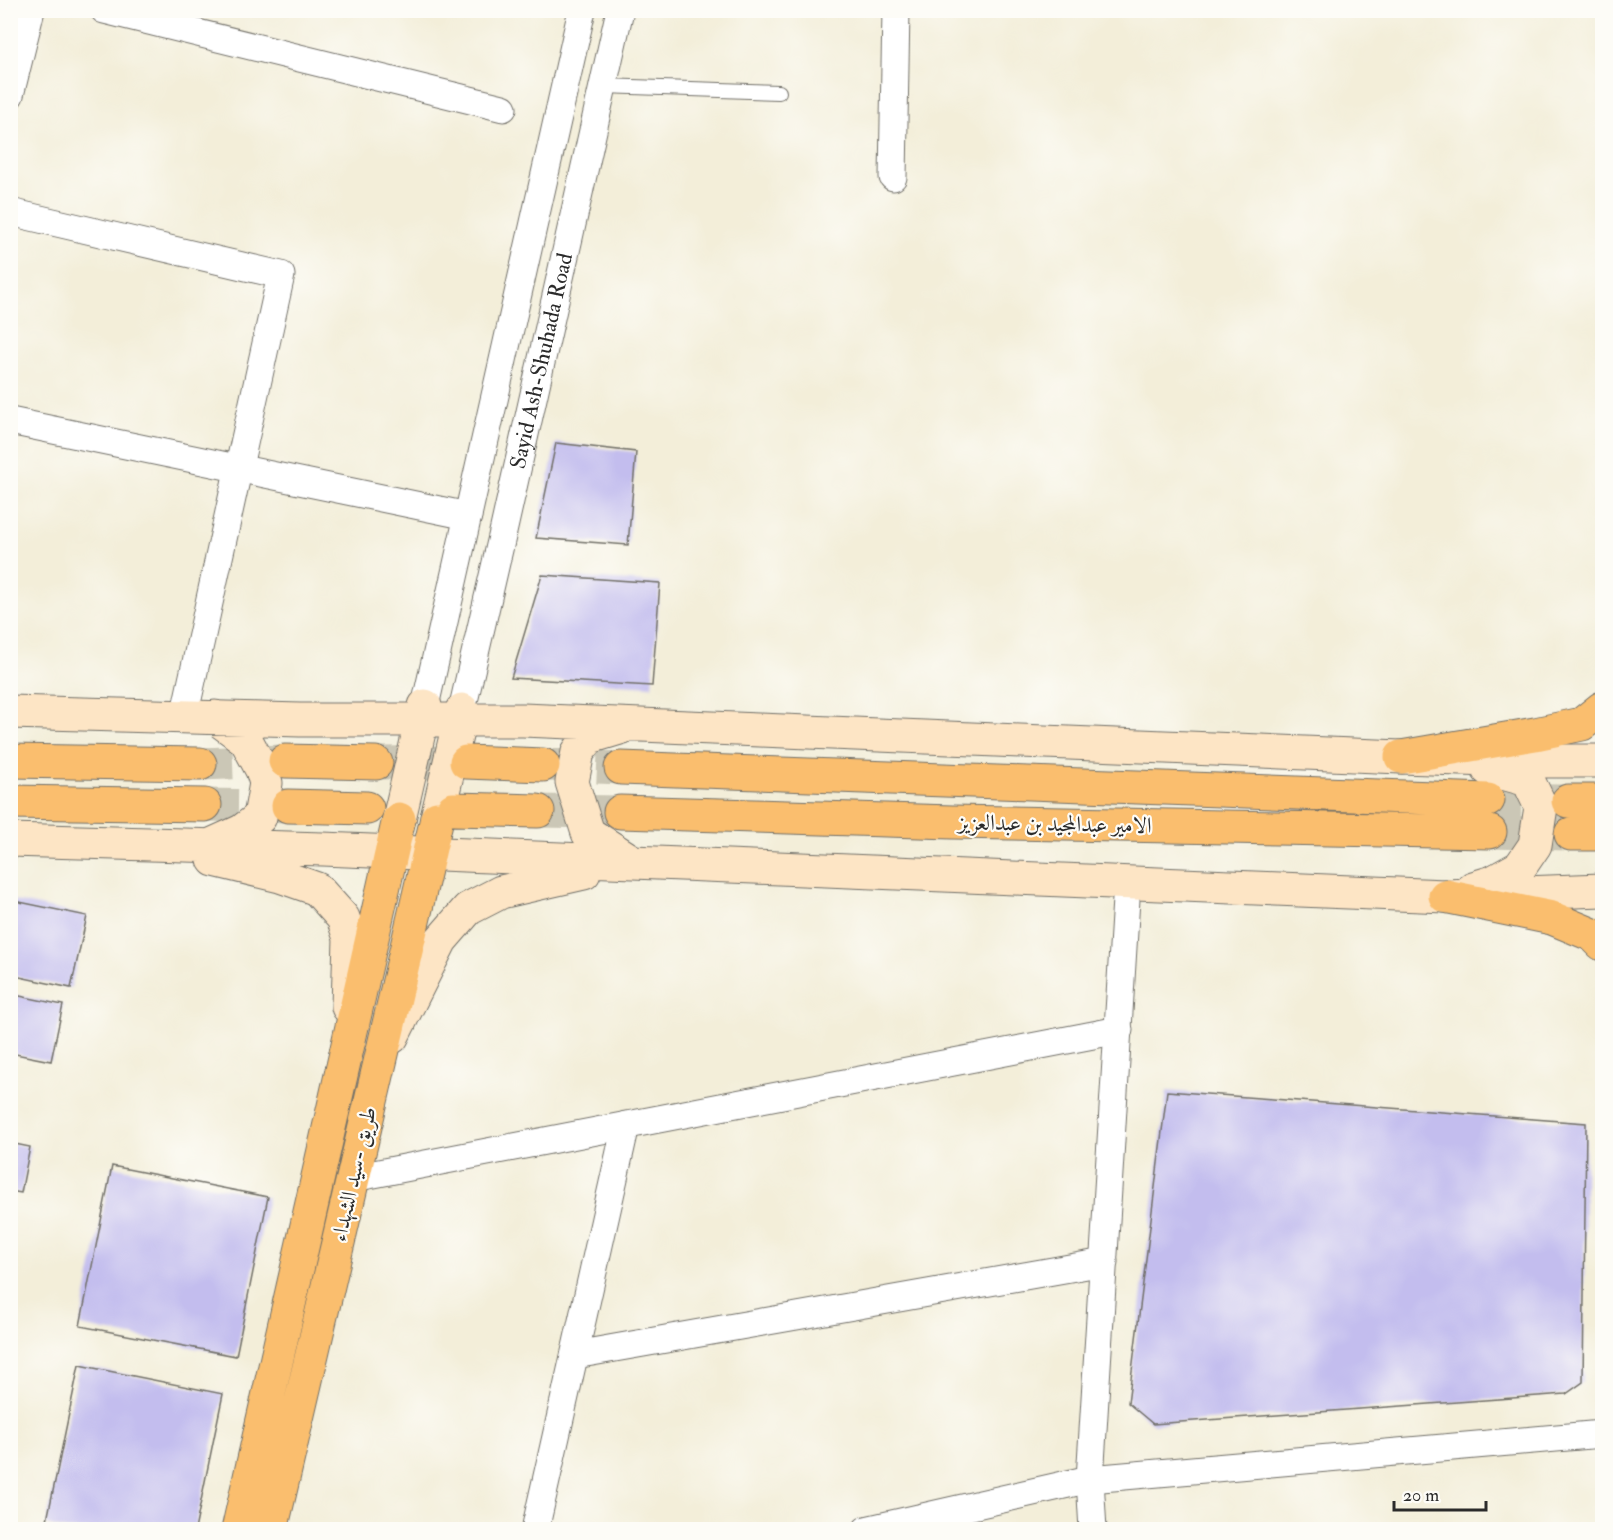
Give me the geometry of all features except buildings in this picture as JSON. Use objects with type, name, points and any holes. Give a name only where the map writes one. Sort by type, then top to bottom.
[{"type":"main road","points":[[1411,757],[1582,724],[1602,708]]},
{"type":"main road","points":[[10,761],[200,764]]},
{"type":"main road","points":[[285,761],[376,763]]},
{"type":"main road","points":[[466,762],[543,765]]},
{"type":"main road","name":"الامير عبدالمجيد بن عبدالعزيز","points":[[620,812],[951,822],[1489,816],[621,768]]},
{"type":"main road","points":[[1568,801],[1602,801]]},
{"type":"main road","points":[[10,802],[205,805]]},
{"type":"main road","points":[[288,806],[367,808]]},
{"type":"main road","points":[[445,814],[538,811]]},
{"type":"main road","name":"طريق -سيد الشهداء","points":[[271,1530],[428,854],[445,814]]},
{"type":"main road","name":"طريق -سيد الشهداء","points":[[238,1530],[399,819]]},
{"type":"main road","points":[[1445,896],[1552,918],[1593,935],[1602,944]]},
{"type":"street","points":[[10,95],[31,10]]},
{"type":"street","points":[[104,10],[503,108]]},
{"type":"street","name":"Sayid Ash-Shuhada Road","points":[[423,713],[582,10]]},
{"type":"street","name":"Sayid Ash-Shuhada Road","points":[[461,715],[620,10]]},
{"type":"street","points":[[893,177],[896,10]]},
{"type":"street","points":[[10,212],[281,275],[239,468],[199,717]]},
{"type":"street","points":[[10,421],[468,516]]},
{"type":"street","points":[[10,712],[300,720],[423,713],[523,720],[1411,757],[1602,761]]},
{"type":"street","points":[[399,819],[423,713]]},
{"type":"street","points":[[445,814],[461,715]]},
{"type":"street","points":[[199,717],[246,740],[262,770],[266,783],[260,818],[243,831],[209,846]]},
{"type":"street","points":[[633,724],[590,738],[578,752],[572,782],[588,833],[635,863]]},
{"type":"street","points":[[1411,757],[1480,767],[1528,780],[1541,807],[1535,845],[1520,867],[1493,882],[1445,896]]},
{"type":"street","points":[[10,840],[392,852],[1445,896],[1602,890]]},
{"type":"street","points":[[148,844],[280,876],[317,889],[343,918],[350,938],[347,1052]]},
{"type":"street","points":[[380,1063],[441,940],[468,909],[501,892],[635,863]]},
{"type":"street","points":[[1093,1530],[1090,1479],[1127,883]]},
{"type":"street","points":[[353,1178],[1119,1030]]},
{"type":"street","points":[[535,1530],[626,1125]]},
{"type":"street","points":[[574,1355],[1104,1262]]},
{"type":"street","points":[[866,1530],[1090,1479],[1602,1434]]},
{"type":"lane","points":[[603,86],[779,92]]},
{"type":"tunnel","points":[[200,764],[283,761]]},
{"type":"tunnel","points":[[376,763],[466,762]]},
{"type":"tunnel","points":[[548,765],[621,768]]},
{"type":"tunnel","points":[[1488,800],[1563,801]]},
{"type":"tunnel","points":[[205,805],[288,806]]},
{"type":"tunnel","points":[[538,811],[620,812]]},
{"type":"tunnel","points":[[1490,832],[1566,834]]}]
